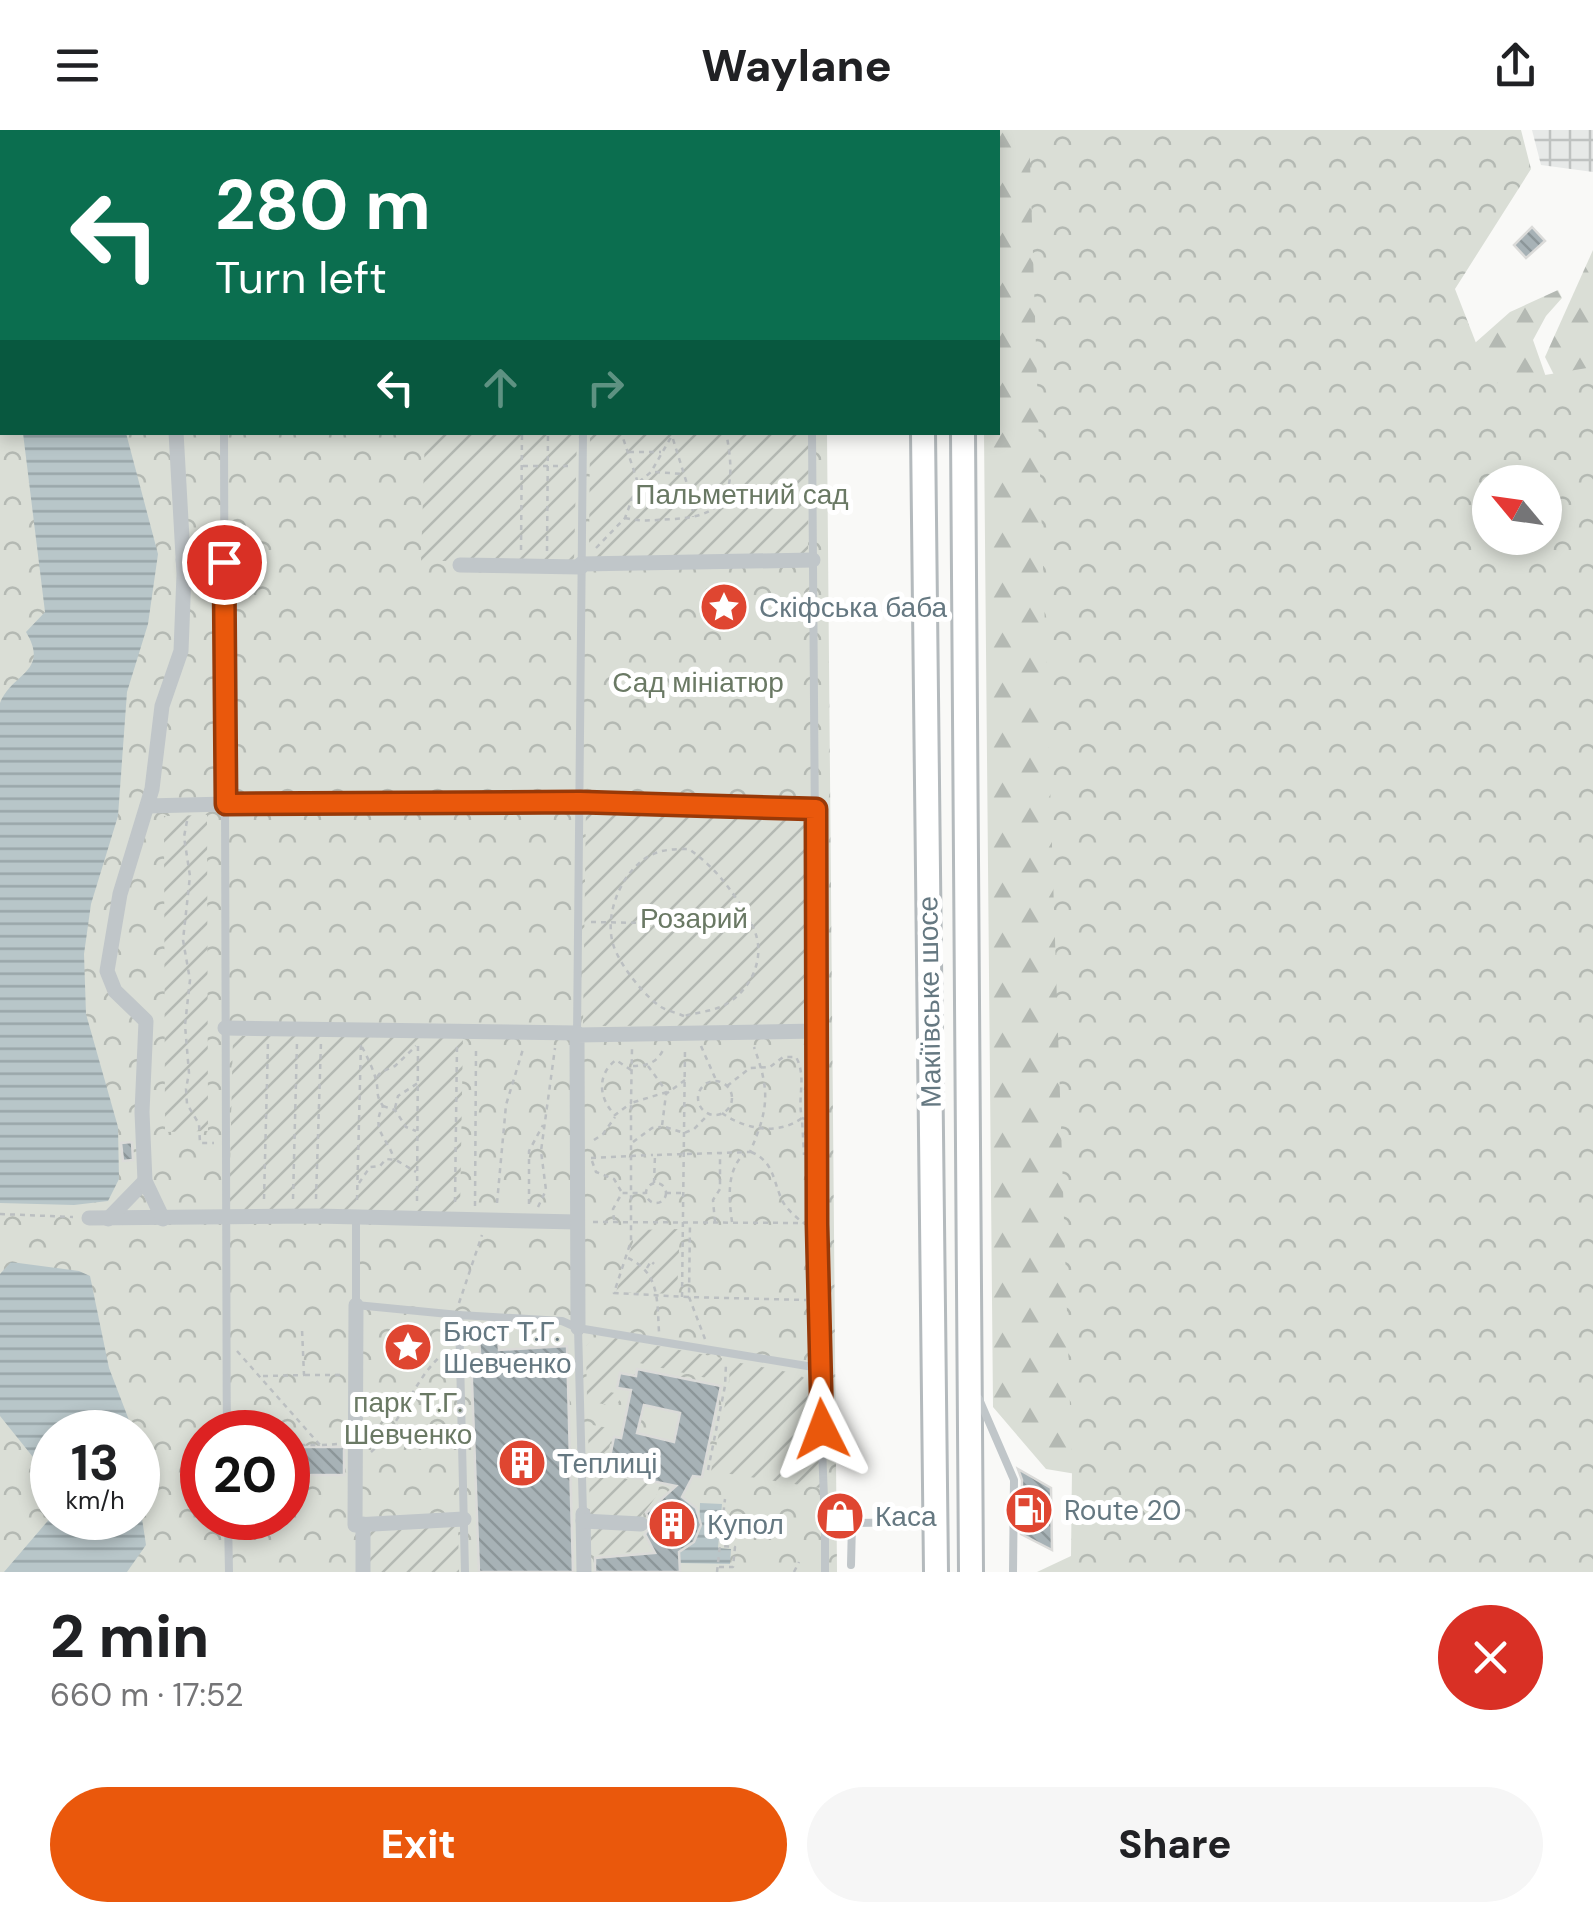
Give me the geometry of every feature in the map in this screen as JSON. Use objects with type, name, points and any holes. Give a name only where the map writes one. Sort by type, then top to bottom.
[{"type":"main road","name":"Макіївське шосе","points":[[923,435],[936,1572]]},
{"type":"main road","name":"Макіївське шосе","points":[[963,435],[971,1572]]},
{"type":"street","points":[[163,1219],[146,1181],[142,1112],[146,1021],[115,991],[107,971],[120,894],[152,789],[162,706],[181,651],[182,560],[176,435]]},
{"type":"street","points":[[182,560],[224,562]]},
{"type":"street","points":[[460,565],[812,560]]},
{"type":"street","points":[[147,806],[226,804]]},
{"type":"street","points":[[225,1028],[322,1031],[361,1038],[418,1038],[457,1032],[818,1031]]},
{"type":"street","points":[[577,1034],[583,1159],[577,1222],[578,1328]]},
{"type":"street","points":[[108,1219],[146,1181]]},
{"type":"street","points":[[89,1218],[356,1216],[577,1222]]},
{"type":"street","points":[[356,1305],[354,1525],[464,1519]]},
{"type":"street","points":[[584,1572],[583,1517],[641,1524]]},
{"type":"street","points":[[363,1524],[363,1572]]},
{"type":"lane","points":[[224,435],[226,804],[222,942],[227,1410]]},
{"type":"lane","points":[[577,1034],[583,435]]},
{"type":"lane","points":[[812,435],[817,1224],[824,1572]]},
{"type":"lane","points":[[226,804],[580,802],[816,809]]},
{"type":"lane","points":[[356,1216],[356,1305],[562,1321],[578,1328],[819,1368]]},
{"type":"lane","points":[[458,1315],[466,1572]]},
{"type":"lane","points":[[578,1328],[583,1517]]},
{"type":"lane","points":[[969,1376],[1014,1480],[1013,1572]]},
{"type":"lane","points":[[825,1524],[934,1522]]},
{"type":"lane","points":[[851,1564],[852,1523]]},
{"type":"lane","points":[[228,1540],[229,1572]]},
{"type":"path","points":[[521,566],[522,435]]},
{"type":"path","points":[[547,566],[548,435]]},
{"type":"path","points":[[622,435],[638,482]]},
{"type":"path","points":[[674,435],[692,500],[693,518]]},
{"type":"path","points":[[625,518],[693,518],[721,504],[727,495],[732,464],[727,435]]},
{"type":"path","points":[[581,565],[625,518],[638,482],[651,472],[673,439]]},
{"type":"path","points":[[626,452],[663,452]]},
{"type":"path","points":[[522,466],[582,466]]},
{"type":"path","points":[[651,472],[683,474]]},
{"type":"path","points":[[190,805],[184,837],[190,876],[183,940],[190,980],[184,1024],[189,1072],[187,1104],[198,1124],[200,1143],[225,1143]]},
{"type":"path","points":[[689,848],[712,865],[726,882],[752,926],[760,950],[755,971],[741,992],[722,1006],[684,1016],[660,1006],[622,961],[610,921],[616,900],[635,865],[653,854],[689,848]]},
{"type":"path","points":[[579,923],[752,926]]},
{"type":"path","points":[[264,1216],[268,1030]]},
{"type":"path","points":[[292,1216],[298,1030]]},
{"type":"path","points":[[316,1216],[322,1031]]},
{"type":"path","points":[[455,1219],[457,1032]]},
{"type":"path","points":[[476,1032],[486,1220]]},
{"type":"path","points":[[458,1315],[486,1220],[506,1105],[518,1070],[524,1032]]},
{"type":"path","points":[[545,1120],[529,1152],[529,1217],[542,1203],[546,1190],[541,1151],[558,1032]]},
{"type":"path","points":[[732,1223],[734,1165],[750,1152],[760,1130],[768,1089],[746,1032]]},
{"type":"path","points":[[682,1297],[685,1080],[691,1033]]},
{"type":"path","points":[[691,1033],[716,1082]]},
{"type":"path","points":[[632,1034],[631,1223],[627,1257],[614,1293],[818,1300]]},
{"type":"path","points":[[615,1115],[603,1097],[603,1077],[616,1060],[631,1068],[647,1066],[660,1058],[664,1047],[659,1034]]},
{"type":"path","points":[[361,1038],[382,1106],[395,1110],[406,1127],[418,1132]]},
{"type":"path","points":[[356,1216],[361,1038]]},
{"type":"path","points":[[376,1079],[418,1038]]},
{"type":"path","points":[[417,1218],[418,1038]]},
{"type":"path","points":[[727,1086],[750,1068],[770,1067],[783,1057],[796,1057],[803,1074],[799,1100],[804,1154],[818,1173]]},
{"type":"path","points":[[647,1066],[666,1091]]},
{"type":"path","points":[[583,1159],[592,1142],[631,1102],[641,1102],[685,1080]]},
{"type":"path","points":[[709,1114],[700,1106],[698,1095],[708,1082],[727,1086]]},
{"type":"path","points":[[395,1110],[398,1096],[418,1083]]},
{"type":"path","points":[[722,1113],[731,1103],[727,1086]]},
{"type":"path","points":[[662,1126],[666,1091]]},
{"type":"path","points":[[382,1106],[378,1131],[394,1158],[418,1172]]},
{"type":"path","points":[[631,1144],[652,1128],[662,1126],[684,1134],[709,1114],[722,1113],[760,1130],[786,1126],[802,1118],[816,1122]]},
{"type":"path","points":[[715,1223],[713,1200],[720,1189],[720,1153]]},
{"type":"path","points":[[583,1159],[756,1153],[768,1163],[781,1200],[803,1223]]},
{"type":"path","points":[[646,1193],[654,1183],[655,1155]]},
{"type":"path","points":[[357,1186],[370,1167],[394,1158]]},
{"type":"path","points":[[583,1159],[596,1172],[614,1179],[622,1193]]},
{"type":"path","points":[[646,1193],[648,1199],[662,1201],[664,1186],[654,1183]]},
{"type":"path","points":[[666,1192],[684,1193]]},
{"type":"path","points":[[622,1193],[646,1193]]},
{"type":"path","points":[[614,1223],[613,1209],[622,1193]]},
{"type":"path","points":[[0,1214],[89,1218]]},
{"type":"path","points":[[577,1222],[817,1224]]},
{"type":"path","points":[[690,1223],[689,1297],[709,1349]]},
{"type":"path","points":[[627,1257],[646,1269],[655,1284],[660,1341]]},
{"type":"path","points":[[646,1269],[651,1261]]},
{"type":"path","points":[[408,1342],[409,1311]]},
{"type":"path","points":[[302,1328],[304,1375]]},
{"type":"path","points":[[310,1445],[366,1457],[381,1443],[424,1373],[460,1342]]},
{"type":"path","points":[[226,1349],[237,1350],[320,1445]]},
{"type":"path","points":[[708,1470],[725,1386],[727,1353]]},
{"type":"path","points":[[262,1376],[356,1376]]},
{"type":"path","points":[[720,1547],[735,1547],[733,1567],[718,1568],[720,1547],[726,1499]]},
{"type":"path","points":[[794,1572],[799,1562]]},
{"type":"shaded area","points":[[1532,130],[1593,130],[1593,172],[1541,165]]},
{"type":"shaded area","points":[[23,435],[127,435],[158,554],[148,624],[127,692],[118,816],[91,904],[84,954],[86,1014],[118,1127],[119,1179],[108,1201],[74,1205],[0,1203],[0,703],[31,664],[34,656],[26,632],[45,612]]},
{"type":"shaded area","points":[[11,1262],[79,1271],[90,1276],[109,1368],[125,1410],[30,1410],[30,1453],[0,1416],[0,1274]]},
{"type":"shaded area","points":[[700,1503],[722,1504],[718,1548],[731,1549],[730,1564],[680,1563],[679,1552],[692,1543],[698,1532]]},
{"type":"shaded area","points":[[31,1540],[145,1540],[146,1545],[127,1572],[4,1572]]},
{"type":"green space","points":[[1000,130],[1247,130],[1100,1478],[1046,1469],[993,1407],[984,435],[1000,435]]},
{"type":"green space","points":[[1029,130],[1521,130],[1531,169],[1455,289],[1492,384],[1593,367],[1593,1572],[1037,1572],[1071,1556],[1072,1469]]},
{"type":"green space","points":[[1593,250],[1593,397],[1565,397],[1545,357]]},
{"type":"green space","points":[[1558,290],[1562,298],[1533,340],[1552,394],[1486,398],[1458,358],[1510,312]]},
{"type":"green space","points":[[0,435],[827,435],[837,1572],[0,1572]]},
{"type":"green space","points":[[425,435],[577,435],[574,561],[421,561]]},
{"type":"green space","name":"Пальметний сад","points":[[590,435],[809,435],[808,554],[589,558]]},
{"type":"green space","name":"Розарий","points":[[586,807],[809,815],[815,1025],[583,1026]]},
{"type":"green space","points":[[207,815],[208,1131],[165,1132],[164,816]]},
{"type":"green space","points":[[463,1035],[460,1213],[229,1211],[233,1036]]},
{"type":"green space","points":[[680,1229],[677,1294],[616,1292],[633,1242],[633,1230]]},
{"type":"green space","points":[[599,1335],[722,1358],[720,1381],[635,1362],[632,1371],[615,1368],[610,1392],[624,1395],[614,1407],[587,1400],[586,1346]]},
{"type":"green space","points":[[730,1361],[798,1374],[817,1386],[820,1488],[711,1471],[729,1385]]},
{"type":"green space","points":[[588,1424],[613,1429],[604,1474],[659,1486],[640,1521],[590,1517]]},
{"type":"green space","points":[[590,1524],[640,1528],[645,1551],[592,1555]]},
{"type":"green space","points":[[458,1525],[459,1572],[367,1572],[366,1530]]},
{"type":"building","points":[[1532,227],[1545,241],[1526,258],[1514,245]]},
{"type":"building","points":[[132,1142],[133,1160],[123,1161],[121,1143]]},
{"type":"building","name":"Теплиці","points":[[498,1337],[499,1350],[567,1346],[573,1572],[479,1572],[471,1354],[480,1353],[479,1338]]},
{"type":"building","points":[[637,1369],[721,1386],[702,1477],[693,1476],[682,1497],[696,1508],[701,1525],[694,1542],[679,1552],[680,1572],[595,1572],[595,1558],[655,1553],[645,1534],[652,1524],[646,1513],[676,1486],[607,1472],[614,1437],[621,1438],[631,1390],[617,1388],[620,1373],[636,1376]],"holes":[[[644,1405],[680,1413],[674,1442],[637,1433]]]},
{"type":"building","points":[[310,1447],[344,1447],[344,1475],[310,1475]]},
{"type":"building","points":[[1018,1469],[1051,1488],[1052,1550],[1021,1534],[1022,1480]]},
{"type":"place","name":"Скіфська баба","points":[[724,607]]},
{"type":"place","name":"Бюст Т.Г. Шевченко","points":[[408,1347]]},
{"type":"place","name":"Теплиці","points":[[522,1463]]},
{"type":"place","name":"Route 20","points":[[1029,1510]]},
{"type":"place","name":"Каса","points":[[840,1516]]},
{"type":"place","name":"Купол","points":[[672,1524]]},
{"type":"route","points":[[224,562],[226,804],[580,802],[816,809],[817,1224],[822,1429]]},
{"type":"park label","name":"Сад мініатюр","points":[[698,682]]},
{"type":"park label","name":"парк Т.Г. Шевченко","points":[[408,1418]]}]
